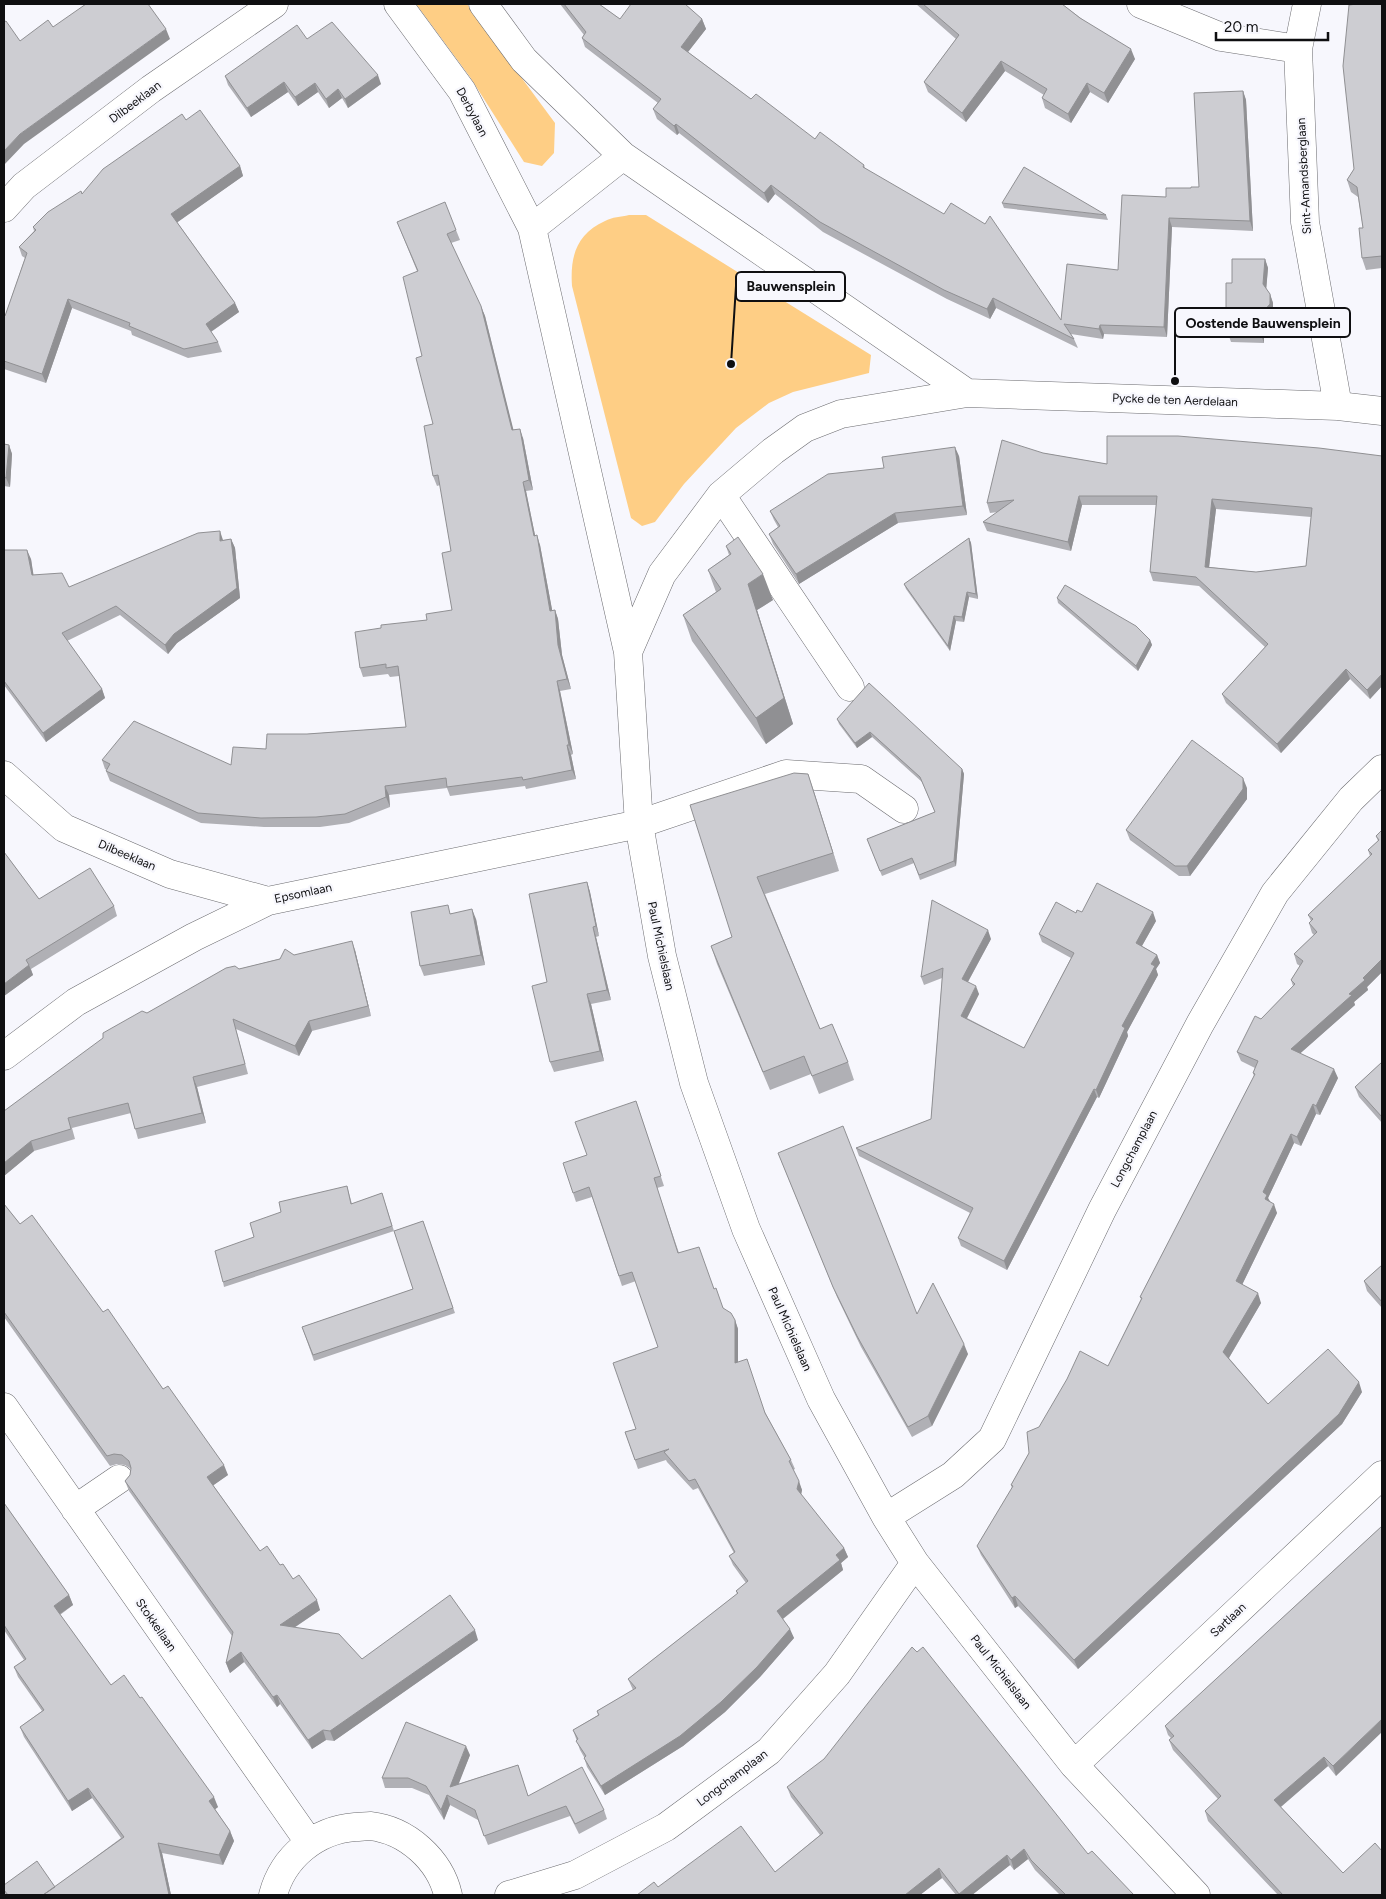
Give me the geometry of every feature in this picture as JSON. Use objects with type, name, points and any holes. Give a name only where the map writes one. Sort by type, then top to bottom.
[{"type":"street","name":"Dilbeeklaan","points":[[4,208],[24,186],[152,89],[274,4]]},
{"type":"street","name":"Derbylaan","points":[[398,4],[462,91],[532,228],[628,652]]},
{"type":"street","points":[[483,4],[524,60],[623,156],[967,393]]},
{"type":"street","points":[[1141,4],[1221,37],[1298,49]]},
{"type":"street","name":"Sint-Amandsberglaan","points":[[1307,4],[1298,49],[1305,222],[1338,406]]},
{"type":"street","points":[[532,228],[623,156]]},
{"type":"street","name":"Pycke de ten Aerdelaan","points":[[628,652],[662,574],[721,496],[773,451],[806,428],[841,414],[967,393],[1338,406],[1382,411]]},
{"type":"street","points":[[721,496],[850,686]]},
{"type":"street","name":"Paul Michielslaan","points":[[628,652],[639,824],[662,956],[694,1083],[746,1229],[817,1390],[886,1517],[915,1564],[1074,1765],[1196,1895]]},
{"type":"street","name":"Longchamplaan","points":[[886,1517],[953,1475],[992,1439],[1102,1210],[1200,1024],[1275,892],[1351,799],[1382,769]]},
{"type":"street","name":"Epsomlaan","points":[[4,1056],[76,1002],[194,937],[268,901],[639,824],[786,774],[861,779],[904,809]]},
{"type":"street","name":"Dilbeeklaan","points":[[4,775],[64,828],[170,874],[268,901]]},
{"type":"street","name":"Stokkellaan","points":[[4,1408],[309,1842]]},
{"type":"street","name":"Sartlaan","points":[[1074,1765],[1382,1475]]},
{"type":"street","points":[[75,1509],[119,1479]]},
{"type":"street","name":"Longchamplaan","points":[[509,1895],[575,1875],[666,1827],[769,1751],[837,1674],[915,1564]]},
{"type":"street","points":[[273,1895],[287,1865],[309,1842],[338,1829],[370,1826],[401,1836],[427,1855],[445,1882],[448,1895]]},
{"type":"shaded area","points":[[416,4],[467,4],[555,123],[554,153],[542,166],[524,162],[470,77]]},
{"type":"shaded area","points":[[629,215],[646,215],[871,355],[869,373],[793,392],[769,403],[736,428],[684,484],[655,522],[642,526],[631,518],[572,286],[572,265],[581,240],[595,226],[614,218]]},
{"type":"building","points":[[86,4],[148,4],[166,29],[20,134],[4,151],[4,22],[6,21],[20,41],[48,20],[53,27]]},
{"type":"building","points":[[564,4],[599,4],[620,19],[631,4],[685,4],[702,19],[681,47],[751,99],[756,94],[815,139],[820,132],[864,165],[863,167],[944,214],[951,203],[985,224],[990,216],[1061,320],[1067,264],[1118,270],[1122,195],[1166,197],[1166,188],[1199,187],[1194,93],[1243,91],[1250,221],[1169,218],[1164,327],[1100,325],[1099,329],[1064,324],[1074,339],[993,298],[987,309],[944,290],[820,222],[771,185],[764,193],[676,124],[674,126],[653,109],[661,99],[582,38],[586,32]]},
{"type":"building","points":[[923,4],[1062,4],[1080,18],[1131,49],[1104,93],[1087,83],[1068,114],[1042,98],[1047,89],[1001,61],[962,113],[924,82],[959,35]]},
{"type":"building","points":[[1382,4],[1382,256],[1362,258],[1359,228],[1363,228],[1357,187],[1347,180],[1354,169],[1343,66],[1349,5]]},
{"type":"building","points":[[332,22],[378,75],[345,99],[338,89],[326,99],[315,83],[295,97],[284,82],[247,108],[225,76],[297,25],[307,39]]},
{"type":"building","points":[[200,110],[240,166],[171,214],[235,303],[206,324],[218,342],[184,349],[129,326],[130,323],[68,299],[42,374],[4,361],[4,315],[27,253],[19,247],[36,230],[33,227],[48,212],[81,191],[82,194],[103,169],[182,114],[186,120]]},
{"type":"building","points":[[1024,167],[1106,215],[1002,203]]},
{"type":"building","points":[[445,202],[456,230],[447,234],[481,306],[512,430],[520,429],[529,480],[523,482],[534,536],[537,535],[550,611],[555,610],[558,645],[567,679],[557,681],[572,770],[523,780],[522,777],[447,787],[446,778],[385,786],[386,797],[345,814],[316,817],[261,818],[198,813],[106,771],[110,764],[102,760],[134,721],[231,765],[233,747],[266,749],[267,734],[307,734],[406,727],[398,666],[386,668],[386,664],[360,668],[355,632],[381,628],[381,625],[427,620],[426,614],[452,610],[442,553],[451,551],[438,475],[433,476],[424,426],[433,424],[416,358],[422,356],[403,277],[418,271],[397,222]]},
{"type":"building","points":[[1232,259],[1265,259],[1263,284],[1270,294],[1270,304],[1261,314],[1261,335],[1228,333],[1229,313],[1226,313],[1226,283],[1232,283]]},
{"type":"building","points":[[1107,436],[1178,436],[1319,448],[1382,456],[1382,674],[1367,690],[1346,669],[1277,744],[1222,694],[1268,644],[1196,577],[1150,572],[1157,496],[1079,496],[1068,542],[983,522],[1014,500],[987,503],[1002,440],[1043,453],[1107,464]],"holes":[[[1212,499],[1312,508],[1306,566],[1256,572],[1205,567]]]},
{"type":"building","points":[[4,444],[9,445],[6,478],[4,477]]},
{"type":"building","points":[[955,447],[963,506],[895,513],[796,574],[769,534],[780,526],[770,511],[828,474],[884,468],[882,457]]},
{"type":"building","points":[[220,531],[220,541],[231,539],[237,588],[174,634],[165,645],[116,606],[62,633],[102,689],[43,733],[4,681],[4,550],[27,550],[32,575],[62,573],[69,587],[198,533]]},
{"type":"building","points":[[738,537],[763,574],[748,584],[784,698],[756,718],[683,615],[721,589],[708,570],[731,554],[726,546]]},
{"type":"building","points":[[969,538],[976,594],[967,592],[962,617],[954,616],[948,646],[904,584]]},
{"type":"building","points":[[1065,585],[1136,626],[1150,640],[1136,666],[1057,598]]},
{"type":"building","points":[[869,683],[962,769],[954,861],[919,875],[912,858],[880,871],[867,839],[935,812],[920,777],[870,732],[855,743],[837,719]]},
{"type":"building","points":[[1192,740],[1243,778],[1243,789],[1187,866],[1175,866],[1126,830]]},
{"type":"building","points":[[794,773],[808,774],[833,853],[757,877],[820,1029],[832,1024],[848,1062],[812,1076],[804,1056],[763,1072],[711,946],[732,937],[690,805]]},
{"type":"building","points":[[1382,830],[1382,959],[1363,978],[1365,980],[1349,994],[1352,995],[1291,1049],[1334,1069],[1316,1106],[1313,1104],[1297,1137],[1291,1134],[1263,1192],[1267,1195],[1265,1199],[1274,1204],[1236,1281],[1258,1293],[1223,1352],[1268,1404],[1328,1349],[1359,1382],[1339,1414],[1074,1660],[1015,1596],[1012,1598],[977,1546],[1013,1486],[1011,1485],[1029,1453],[1027,1432],[1039,1427],[1067,1379],[1080,1351],[1108,1366],[1142,1298],[1140,1297],[1255,1074],[1253,1073],[1258,1061],[1237,1052],[1255,1016],[1261,1019],[1295,984],[1291,980],[1303,961],[1294,954],[1317,932],[1309,923],[1313,919],[1308,915],[1372,854],[1368,850],[1379,840],[1376,836]]},
{"type":"building","points":[[4,852],[39,899],[90,868],[114,906],[26,960],[29,965],[4,984]]},
{"type":"building","points":[[587,882],[596,926],[593,927],[607,990],[587,994],[600,1051],[550,1062],[532,986],[547,982],[529,894]]},
{"type":"building","points":[[1097,883],[1153,912],[1136,943],[1157,955],[1151,964],[1155,966],[1122,1026],[1125,1028],[1096,1090],[1094,1089],[1004,1261],[958,1238],[973,1208],[856,1148],[931,1119],[943,968],[921,977],[932,900],[988,930],[962,979],[976,986],[961,1016],[1024,1048],[1074,953],[1039,934],[1056,902],[1076,913],[1077,910],[1082,912]]},
{"type":"building","points":[[448,905],[450,914],[472,909],[481,955],[420,966],[411,912]]},
{"type":"building","points":[[352,941],[368,1006],[309,1021],[295,1046],[233,1019],[245,1064],[193,1077],[202,1113],[135,1129],[128,1103],[68,1118],[71,1129],[31,1141],[4,1163],[4,1111],[103,1038],[103,1033],[142,1011],[147,1013],[226,968],[235,966],[239,969],[280,959],[285,949],[294,955]]},
{"type":"building","points":[[1382,1062],[1382,1117],[1355,1087]]},
{"type":"building","points":[[636,1101],[661,1176],[654,1178],[678,1253],[699,1247],[723,1308],[731,1313],[735,1320],[735,1363],[747,1359],[765,1413],[791,1460],[789,1461],[799,1481],[797,1489],[844,1548],[836,1555],[840,1560],[777,1611],[790,1629],[757,1667],[721,1702],[680,1736],[601,1786],[584,1758],[586,1756],[576,1741],[578,1739],[573,1730],[599,1715],[597,1711],[636,1688],[628,1679],[738,1593],[736,1591],[748,1581],[729,1556],[735,1552],[695,1479],[689,1481],[664,1452],[669,1449],[635,1460],[625,1432],[636,1429],[613,1363],[658,1347],[632,1272],[619,1276],[589,1187],[573,1193],[563,1163],[587,1155],[575,1122]]},
{"type":"building","points":[[843,1126],[917,1314],[933,1283],[964,1344],[928,1416],[908,1427],[857,1336],[833,1287],[778,1153]]},
{"type":"building","points":[[347,1186],[351,1204],[382,1193],[392,1226],[223,1282],[215,1251],[254,1237],[250,1223],[281,1212],[279,1202]]},
{"type":"building","points":[[4,1204],[20,1224],[32,1215],[103,1312],[108,1309],[163,1389],[168,1386],[224,1465],[207,1477],[260,1551],[267,1546],[280,1565],[283,1564],[293,1579],[299,1575],[317,1600],[280,1625],[339,1634],[362,1659],[450,1595],[475,1630],[330,1731],[323,1730],[308,1740],[277,1695],[273,1697],[241,1652],[226,1663],[233,1632],[125,1481],[130,1475],[129,1461],[122,1455],[114,1454],[107,1456],[4,1312]]},
{"type":"building","points":[[423,1221],[453,1308],[313,1355],[302,1327],[413,1289],[394,1231]]},
{"type":"building","points":[[1382,1265],[1382,1302],[1364,1281]]},
{"type":"building","points":[[4,1503],[69,1595],[54,1606],[111,1685],[124,1675],[140,1698],[142,1697],[214,1797],[209,1801],[230,1831],[219,1855],[158,1843],[169,1895],[43,1895],[124,1837],[88,1788],[68,1801],[20,1727],[44,1710],[14,1667],[26,1659],[4,1625]]},
{"type":"building","points":[[1382,1526],[1382,1719],[1333,1766],[1324,1757],[1274,1800],[1343,1873],[1375,1843],[1382,1851],[1382,1895],[1283,1895],[1205,1811],[1221,1796],[1169,1740],[1174,1736],[1165,1726]]},
{"type":"building","points":[[912,1647],[917,1652],[923,1647],[1088,1854],[1092,1851],[1134,1895],[1066,1895],[1031,1860],[1024,1849],[1011,1860],[1007,1855],[959,1894],[939,1868],[905,1895],[637,1895],[654,1882],[658,1887],[741,1826],[775,1872],[823,1833],[787,1787],[824,1759]]},
{"type":"building","points":[[406,1722],[466,1746],[450,1787],[518,1765],[528,1796],[582,1767],[604,1810],[575,1824],[566,1806],[484,1836],[475,1810],[447,1795],[441,1810],[426,1786],[408,1778],[382,1778]]},
{"type":"building","points":[[37,1861],[55,1887],[43,1895],[8,1895],[4,1890],[4,1885]]},
{"type":"place","name":"Bauwensplein","points":[[731,364]]},
{"type":"place","name":"Oostende Bauwensplein","points":[[1175,381]]}]
